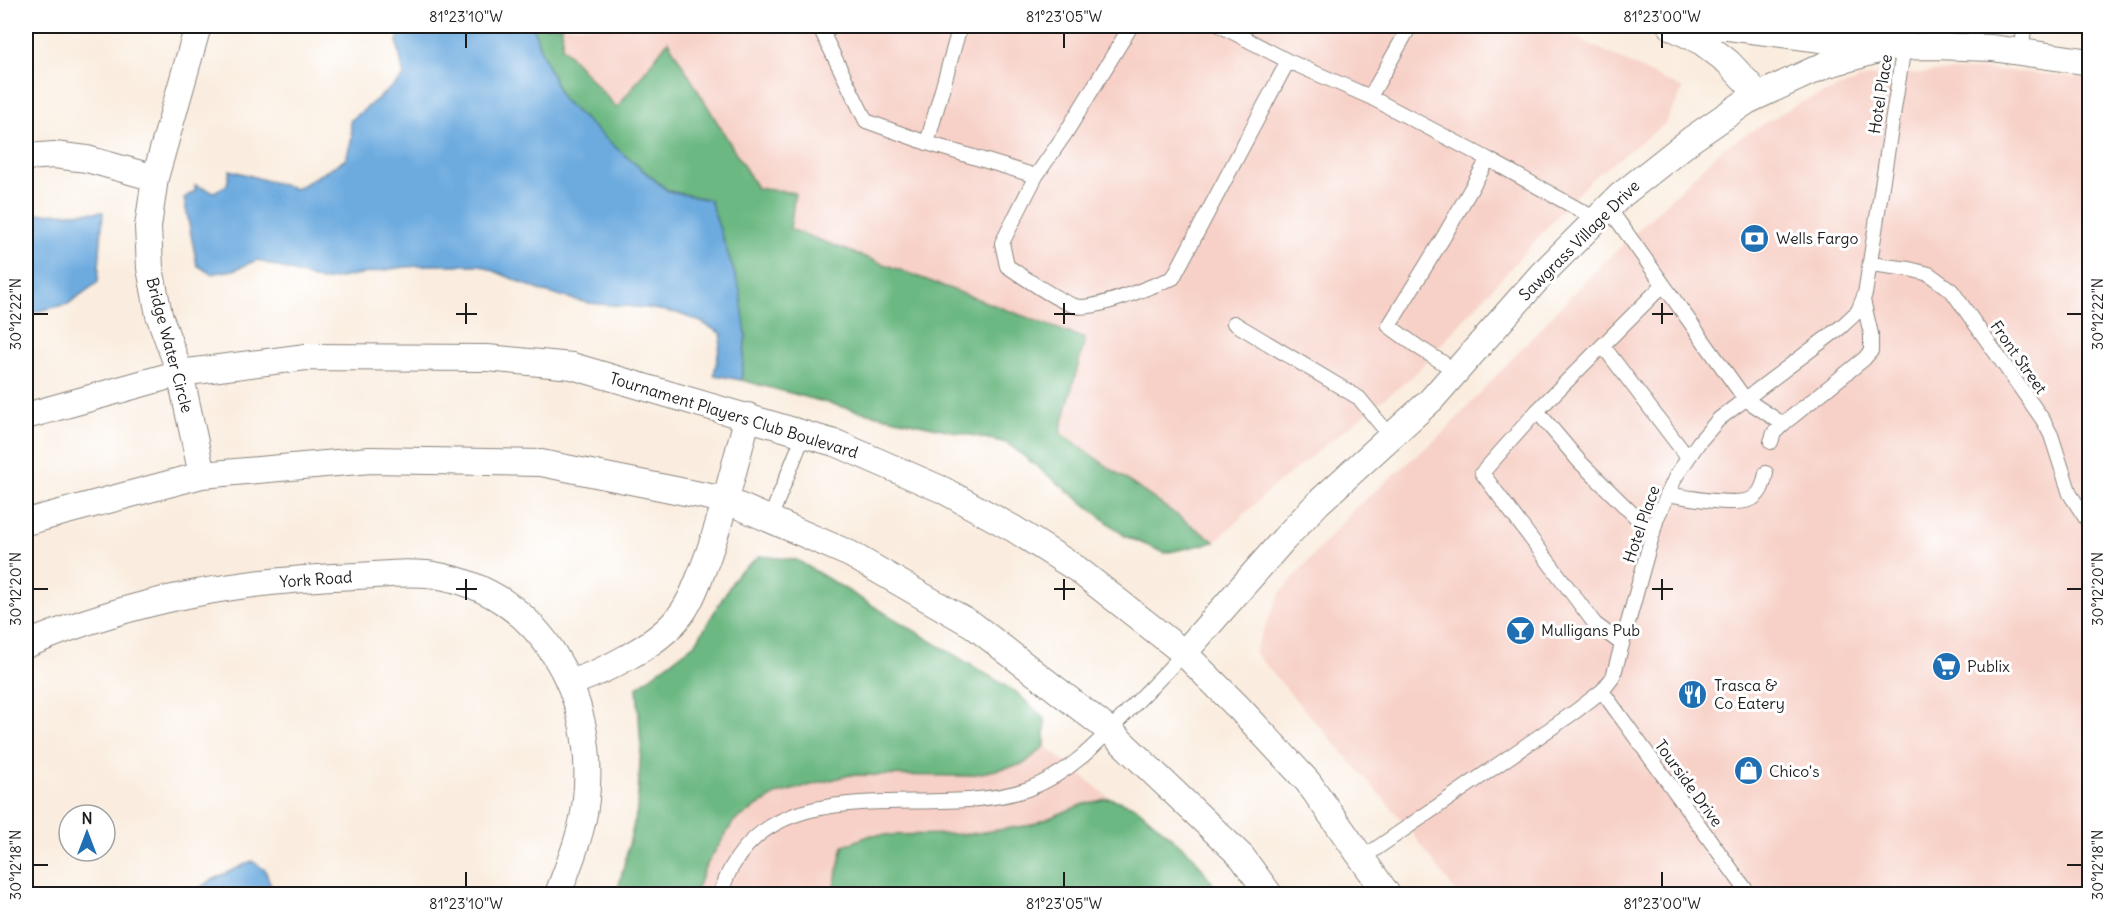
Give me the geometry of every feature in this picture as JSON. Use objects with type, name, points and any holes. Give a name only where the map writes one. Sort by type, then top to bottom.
[{"type":"street","name":"Bridge Water Circle","points":[[198,26],[155,178],[148,227],[150,268],[159,315],[180,373],[202,475]]},
{"type":"street","points":[[1670,26],[1728,27],[1896,46]]},
{"type":"street","points":[[1670,26],[1702,42],[1728,62],[1760,95]]},
{"type":"street","name":"Sawgrass Village Drive","points":[[1184,653],[1318,503],[1431,400],[1541,275],[1602,213],[1692,139],[1747,101],[1825,65],[1896,46],[1992,48],[2090,62]]},
{"type":"street","points":[[26,157],[54,155],[87,159],[155,178]]},
{"type":"street","name":"Tournament Players Club Boulevard","points":[[26,416],[180,373],[306,357],[487,358],[572,366],[838,444],[943,490],[1014,529],[1077,569],[1184,653],[1308,782],[1387,894]]},
{"type":"street","points":[[570,683],[600,673],[660,636],[678,618],[697,583],[714,540],[748,416]]},
{"type":"street","points":[[26,522],[202,475],[370,460],[542,463],[725,500],[850,554],[974,625],[1110,730],[1242,857],[1269,894]]},
{"type":"street","name":"York Road","points":[[26,645],[69,626],[135,606],[224,587],[315,577],[434,575],[466,583],[496,596],[523,616],[545,639],[570,683],[580,713],[587,756],[586,800],[577,842],[558,894]]},
{"type":"lane","points":[[832,26],[823,34],[866,121],[927,143],[1036,176]]},
{"type":"lane","points":[[927,143],[960,26]]},
{"type":"lane","points":[[1131,26],[1065,134],[1036,176],[1002,243],[1007,266],[1037,286],[1077,307],[1107,303],[1173,278],[1288,61]]},
{"type":"lane","points":[[1221,26],[1288,61],[1370,97],[1488,159],[1602,213],[1663,285],[1745,399],[1783,424]]},
{"type":"lane","points":[[1370,97],[1410,26]]},
{"type":"lane","points":[[2022,52],[2024,26]]},
{"type":"lane","name":"Hotel Place","points":[[1362,859],[1602,691],[1613,677],[1653,534],[1667,494],[1688,458],[1719,419],[1841,327],[1858,311],[1863,300],[1870,264],[1896,46]]},
{"type":"lane","points":[[1456,371],[1389,326],[1488,159]]},
{"type":"lane","name":"Front Street","points":[[1870,264],[1929,274],[1952,291],[2043,420],[2051,435],[2070,494],[2090,525]]},
{"type":"lane","points":[[1622,644],[1595,624],[1482,473],[1537,411],[1663,285]]},
{"type":"lane","points":[[1771,442],[1774,433],[1783,424],[1864,359],[1870,351],[1871,334],[1863,300]]},
{"type":"lane","points":[[1234,323],[1359,398],[1391,436]]},
{"type":"lane","points":[[1603,346],[1688,458]]},
{"type":"lane","points":[[1537,411],[1579,461],[1653,534]]},
{"type":"lane","points":[[770,519],[804,434]]},
{"type":"lane","points":[[1667,494],[1709,500],[1749,500],[1758,494],[1764,485],[1766,473]]},
{"type":"lane","points":[[720,894],[733,865],[753,840],[778,820],[837,804],[997,797],[1028,789],[1058,775],[1088,754],[1184,653]]},
{"type":"lane","name":"Tourside Drive","points":[[1602,691],[1749,894]]},
{"type":"shaded area","points":[[562,26],[1553,26],[1683,89],[1665,124],[1590,180],[1413,376],[1274,486],[1215,542],[1060,433],[1085,339],[790,229],[757,189],[668,42],[617,108],[562,47]]},
{"type":"shaded area","points":[[1984,69],[2089,78],[2089,894],[1457,894],[1408,827],[1254,652],[1280,593],[1355,508],[1443,433],[1578,288],[1723,148],[1799,103],[1870,76]]},
{"type":"shaded area","points":[[1045,746],[1110,798],[1081,805],[1032,825],[970,834],[871,835],[843,846],[834,886],[837,894],[695,894],[705,867],[734,821],[777,794],[850,775],[967,776],[1024,764]]},
{"type":"green space","points":[[533,26],[562,26],[562,47],[617,108],[668,41],[757,188],[795,193],[790,229],[1085,339],[1060,433],[1215,542],[1165,553],[1125,536],[1007,443],[854,410],[741,380],[746,335],[710,200],[669,191],[622,153],[562,99],[539,46]]},
{"type":"green space","points":[[760,556],[797,560],[1016,692],[1045,719],[1045,746],[1024,764],[967,776],[850,775],[777,794],[734,821],[705,867],[695,894],[617,894],[637,811],[641,747],[637,687],[696,643],[737,574]]},
{"type":"green space","points":[[1110,798],[1136,807],[1194,857],[1220,894],[837,894],[834,886],[843,846],[871,835],[970,834],[1032,825],[1081,805]]},
{"type":"water","points":[[402,26],[533,26],[539,46],[562,99],[668,191],[710,200],[740,290],[746,335],[741,380],[714,375],[722,334],[701,322],[677,313],[588,303],[544,292],[480,265],[429,265],[397,268],[322,281],[257,260],[234,270],[211,274],[197,265],[184,198],[195,191],[195,185],[214,192],[227,185],[230,170],[296,189],[346,159],[352,138],[350,121],[404,77],[397,41]]},
{"type":"water","points":[[103,212],[98,282],[68,304],[26,314],[26,214]]},
{"type":"water","points":[[252,861],[265,870],[274,894],[190,894],[212,880]]},
{"type":"place","name":"Wells Fargo","points":[[1755,238]]},
{"type":"place","name":"Mulligans Pub","points":[[1520,630]]},
{"type":"place","name":"Publix","points":[[1946,666]]},
{"type":"place","name":"Trasca & Co Eatery","points":[[1693,694]]},
{"type":"place","name":"Chico's","points":[[1748,771]]}]
